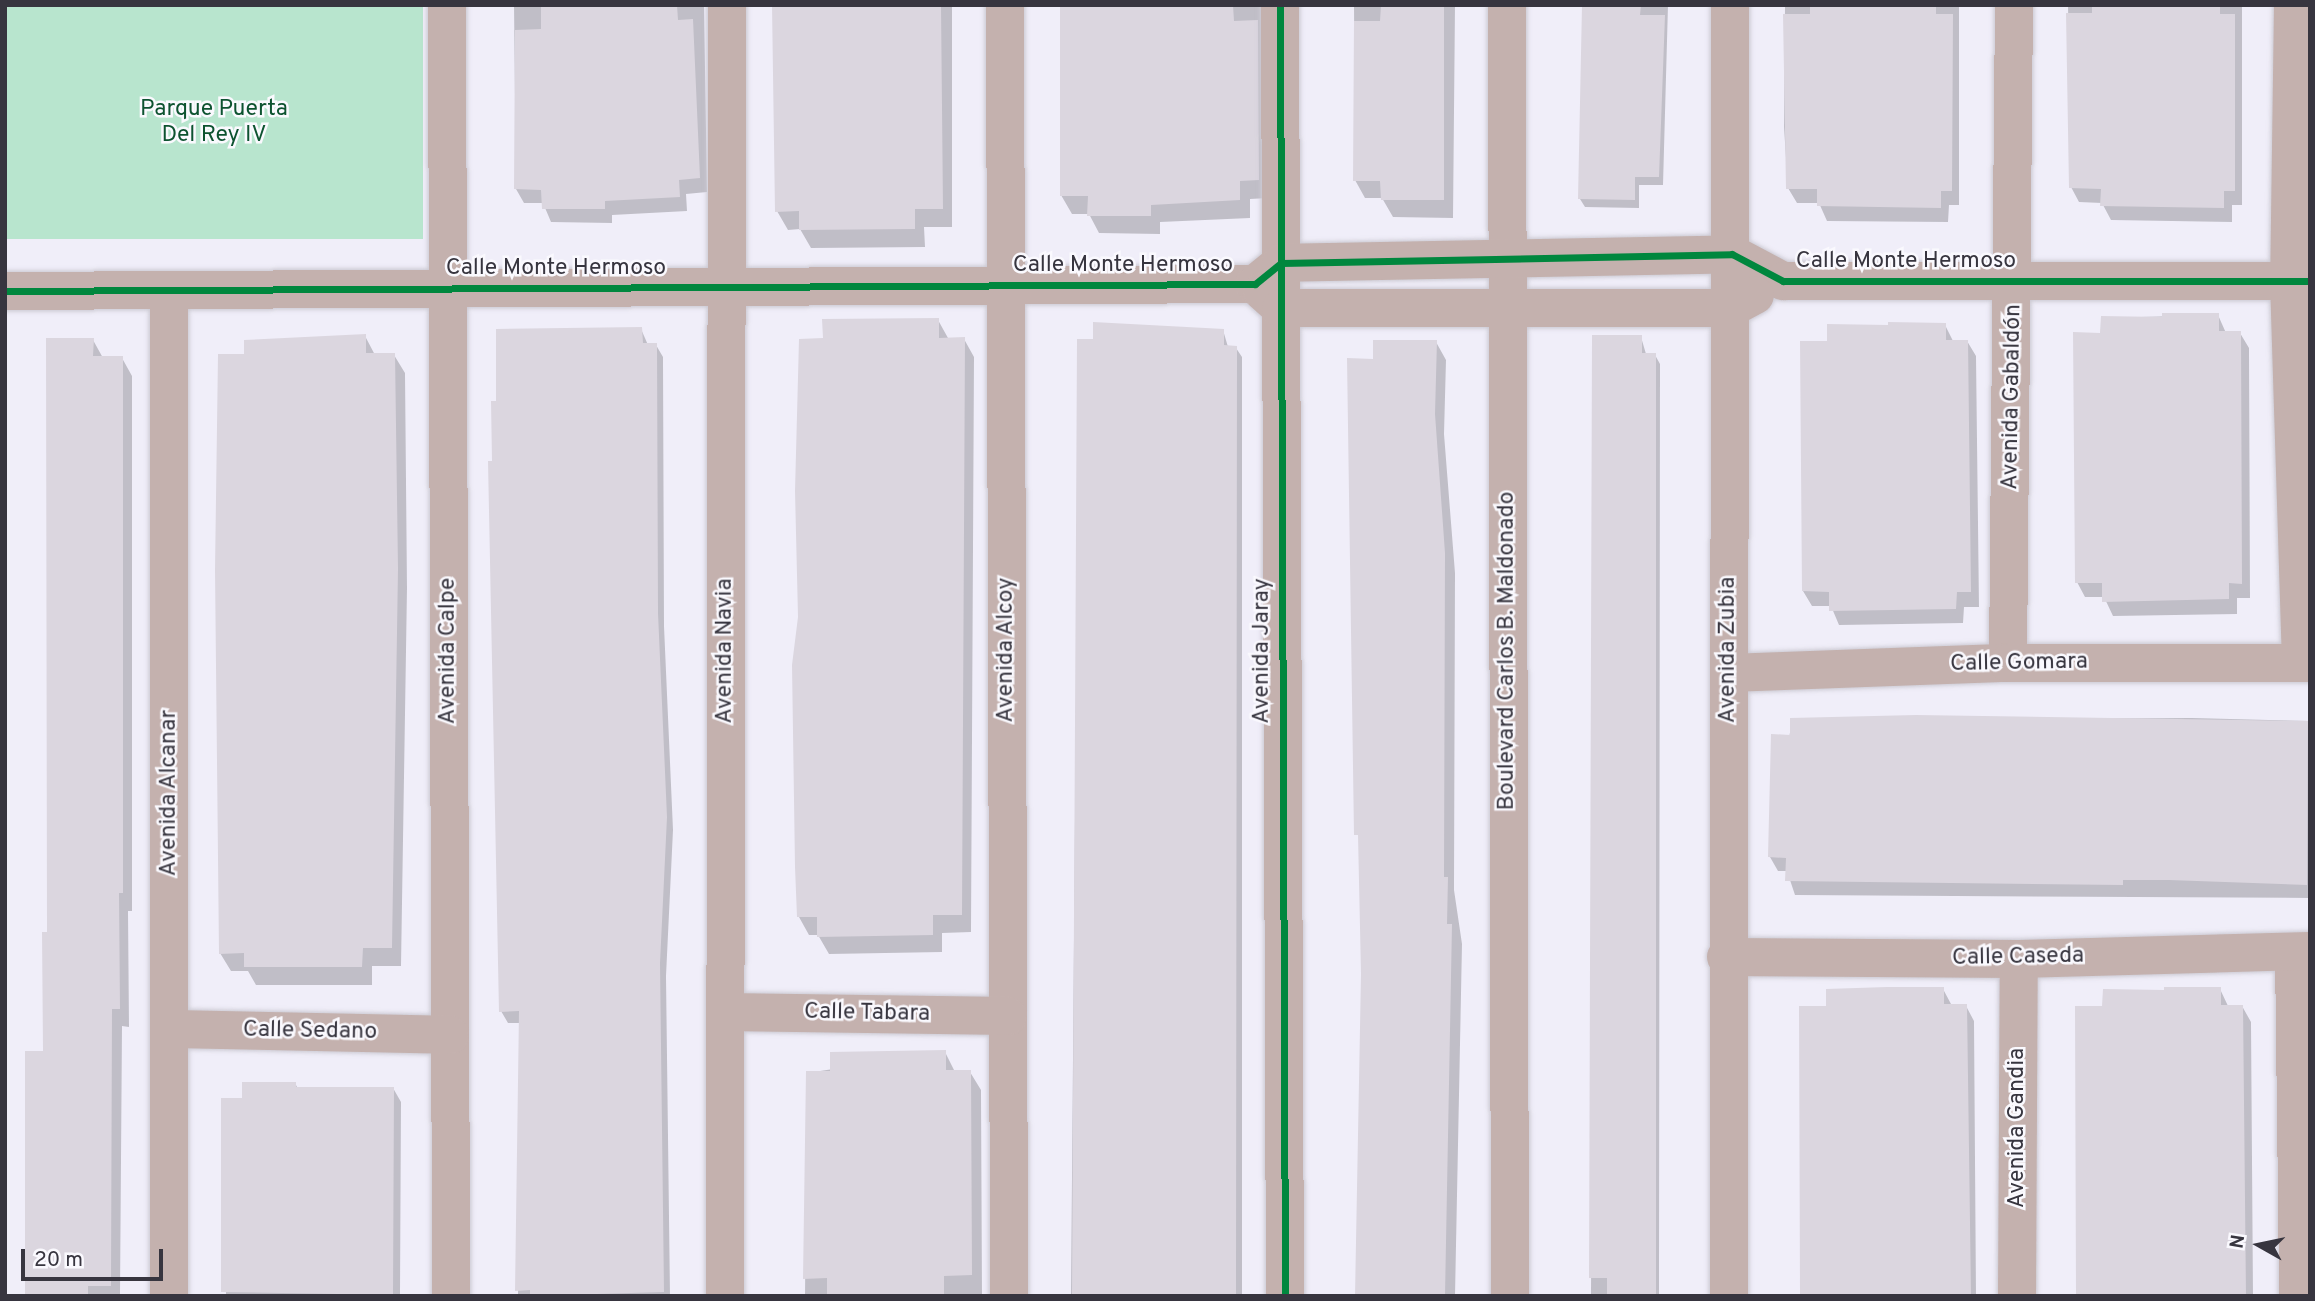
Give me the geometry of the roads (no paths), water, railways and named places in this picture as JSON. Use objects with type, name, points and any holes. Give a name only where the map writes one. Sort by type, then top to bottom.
[{"type":"street","name":"Avenida Calpe","points":[[447,5],[451,1296]]},
{"type":"street","name":"Avenida Navia","points":[[726,1296],[727,5]]},
{"type":"street","name":"Avenida Alcoy","points":[[1005,5],[1009,1296]]},
{"type":"street","name":"Avenida Jaray","points":[[1280,5],[1272,285],[1285,1296]]},
{"type":"street","name":"Boulevard Carlos B. Maldonado","points":[[1507,5],[1510,1296]]},
{"type":"street","name":"Avenida Zubia","points":[[1729,1296],[1726,957],[1732,254],[1730,5]]},
{"type":"street","name":"Avenida Gabaldón","points":[[2008,663],[2015,282],[2014,5]]},
{"type":"street","points":[[2293,5],[2305,663]]},
{"type":"street","name":"Calle Monte Hermoso","points":[[1272,285],[1507,257],[1732,254],[1783,281],[2300,281]]},
{"type":"street","name":"Calle Monte Hermoso","points":[[5,292],[1272,285],[1508,307],[1731,308],[1783,281]]},
{"type":"street","name":"Avenida Alcanar","points":[[169,291],[169,1296]]},
{"type":"street","name":"Calle Gomara","points":[[1729,673],[2008,663],[2305,663]]},
{"type":"street","points":[[2298,1296],[2303,1235],[2302,952]]},
{"type":"street","name":"Calle Caseda","points":[[1726,957],[2020,959],[2302,952]]},
{"type":"street","name":"Avenida Gandia","points":[[2017,1296],[2020,959]]},
{"type":"street","name":"Calle Tabara","points":[[726,1012],[1008,1016]]},
{"type":"street","name":"Calle Sedano","points":[[170,1029],[450,1034]]},
{"type":"park label","name":"Parque Puerta Del Rey IV","points":[[214,123]]}]
